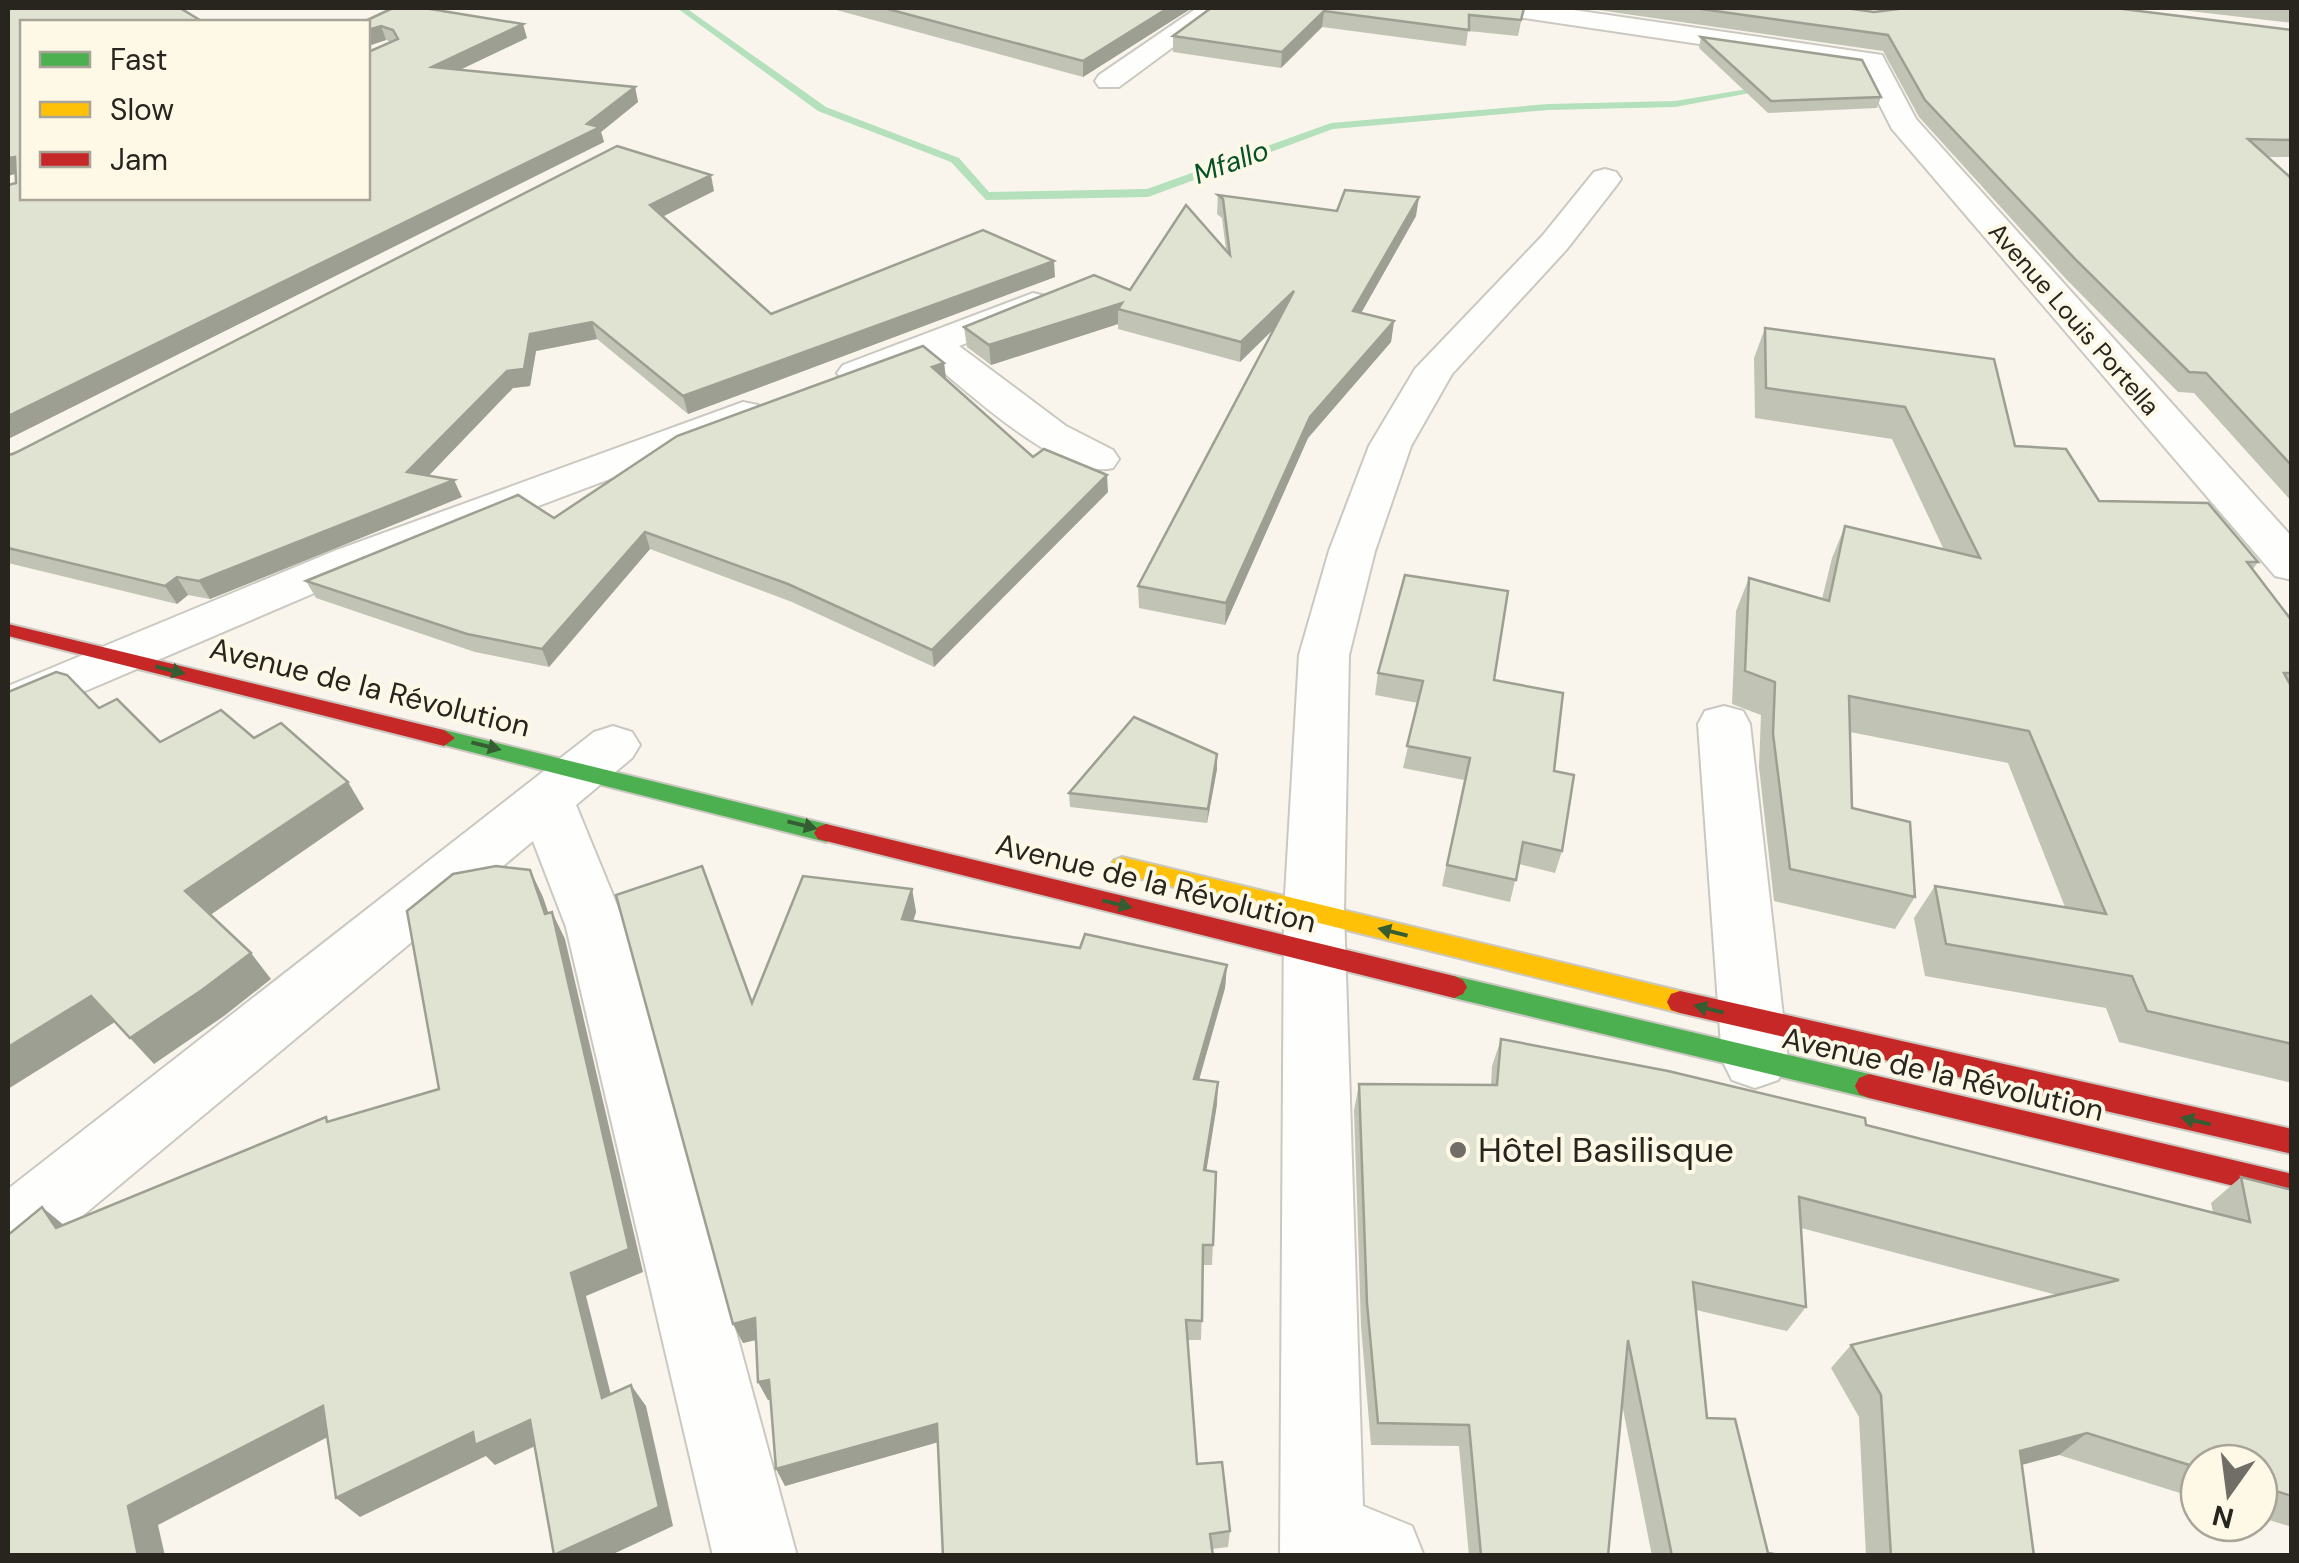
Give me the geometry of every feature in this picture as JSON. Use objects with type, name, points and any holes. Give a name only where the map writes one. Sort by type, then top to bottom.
[{"type":"street","points":[[1109,81],[1214,8]]},
{"type":"street","name":"Avenue Louis Portella","points":[[1510,8],[1876,46],[1903,123],[2292,566]]},
{"type":"street","points":[[1342,1547],[1314,933],[1324,656],[1352,551],[1390,446],[1434,369],[1556,242],[1605,178]]},
{"type":"street","points":[[8,706],[536,488],[934,346],[1071,288]]},
{"type":"street","points":[[934,346],[1051,434],[1098,459]]},
{"type":"street","name":"Avenue de la Révolution","points":[[8,630],[153,644],[590,761],[1752,1040],[2292,1187]]},
{"type":"street","points":[[1724,724],[1752,1040]]},
{"type":"street","points":[[8,1233],[590,761]]},
{"type":"street","points":[[590,761],[596,926],[755,1556]]},
{"type":"street","name":"Avenue de la Révolution","points":[[1106,863],[1314,933],[1752,1040],[2292,1142]]},
{"type":"building","points":[[8,8],[180,8],[200,20],[20,20],[20,200],[370,200],[370,51],[398,39],[393,30],[381,26],[370,29],[367,20],[393,8],[424,8],[523,24],[432,67],[635,87],[587,124],[600,127],[8,416],[8,185],[16,183],[15,157],[8,158]]},
{"type":"building","points":[[884,8],[1168,8],[1083,61]]},
{"type":"building","points":[[1211,8],[1524,8],[1521,20],[1469,15],[1469,30],[1324,11],[1282,52],[1173,36]]},
{"type":"building","points":[[1694,8],[1845,8],[1874,12],[1900,8],[2115,8],[2292,30],[2292,140],[2248,139],[2292,179],[2292,466],[2206,373],[2189,372],[2076,260],[1925,100],[1888,35]]},
{"type":"building","points":[[1701,37],[1862,60],[1881,97],[1771,101]]},
{"type":"building","points":[[617,146],[711,175],[650,205],[771,314],[983,230],[1054,261],[683,396],[592,322],[530,334],[524,369],[507,371],[407,472],[454,480],[199,581],[177,577],[165,586],[8,548],[8,455]]},
{"type":"building","points":[[1345,190],[1419,197],[1353,311],[1394,321],[1310,417],[1226,603],[1138,586],[1294,291],[1241,342],[1118,309],[1122,303],[989,345],[964,327],[1094,275],[1130,290],[1186,205],[1230,255],[1223,199],[1218,195],[1337,211]]},
{"type":"building","points":[[1765,328],[1994,359],[2015,446],[2066,449],[2099,501],[2208,503],[2258,562],[2247,562],[2292,621],[2292,673],[2284,673],[2292,688],[2292,1044],[2147,1011],[2132,976],[1946,944],[1935,886],[2106,914],[2029,731],[1849,696],[1852,808],[1910,822],[1915,897],[1790,869],[1773,734],[1775,682],[1745,671],[1749,578],[1829,601],[1845,526],[1980,558],[1905,407],[1766,388]]},
{"type":"building","points":[[923,346],[944,363],[932,367],[1033,457],[1044,449],[1107,475],[932,650],[788,584],[645,532],[542,649],[467,634],[306,581],[518,495],[554,518],[677,436]]},
{"type":"building","points":[[1405,575],[1508,591],[1494,680],[1563,693],[1554,771],[1574,775],[1562,851],[1523,842],[1516,880],[1447,865],[1470,758],[1407,746],[1423,681],[1378,673]]},
{"type":"building","points":[[56,672],[67,675],[99,708],[117,699],[160,742],[221,710],[254,738],[281,723],[348,782],[185,891],[251,953],[130,1038],[91,996],[8,1047],[8,692]]},
{"type":"building","points":[[1134,717],[1217,754],[1208,809],[1069,793]]},
{"type":"building","points":[[496,866],[530,870],[545,914],[552,912],[629,1249],[571,1273],[602,1398],[631,1385],[659,1507],[554,1555],[530,1420],[475,1445],[473,1432],[336,1498],[323,1406],[128,1506],[138,1556],[8,1556],[8,1235],[42,1207],[56,1228],[326,1117],[327,1122],[439,1089],[407,911],[453,874]]},
{"type":"building","points":[[702,866],[752,1003],[803,876],[912,889],[902,919],[1080,948],[1085,934],[1227,965],[1194,1079],[1218,1082],[1204,1170],[1216,1172],[1213,1245],[1203,1245],[1202,1321],[1186,1320],[1197,1464],[1222,1462],[1230,1531],[1210,1534],[1213,1556],[943,1556],[937,1424],[776,1469],[769,1380],[758,1382],[755,1318],[733,1324],[616,895]]},
{"type":"building","points":[[1501,1039],[1668,1071],[1865,1118],[1866,1125],[2250,1222],[2241,1177],[2292,1190],[2292,1496],[2279,1492],[2279,1443],[2179,1443],[2179,1462],[2087,1433],[2020,1451],[2034,1556],[1891,1556],[1881,1395],[1851,1345],[2119,1280],[1799,1197],[1806,1307],[1693,1282],[1707,1418],[1735,1419],[1768,1553],[1785,1556],[1672,1556],[1628,1340],[1608,1556],[1481,1555],[1469,1425],[1378,1423],[1367,1303],[1359,1084],[1497,1085]]},
{"type":"waterway","name":"Mfallo","points":[[681,8],[822,109],[955,160],[986,196],[1148,193],[1331,126],[1548,107],[1675,104],[1772,88]]},
{"type":"traffic: fast","points":[[444,738],[826,833]]},
{"type":"traffic: fast","points":[[1454,987],[1869,1086]]},
{"type":"traffic: slow","points":[[1122,866],[1680,1002]]},
{"type":"traffic: jam","points":[[8,630],[444,738]]},
{"type":"traffic: jam","points":[[826,833],[1454,987]]},
{"type":"traffic: jam","points":[[1680,1002],[2292,1142]]},
{"type":"traffic: jam","points":[[1869,1086],[2292,1187]]},
{"type":"place","name":"Hôtel Basilisque","points":[[1458,1150]]}]
